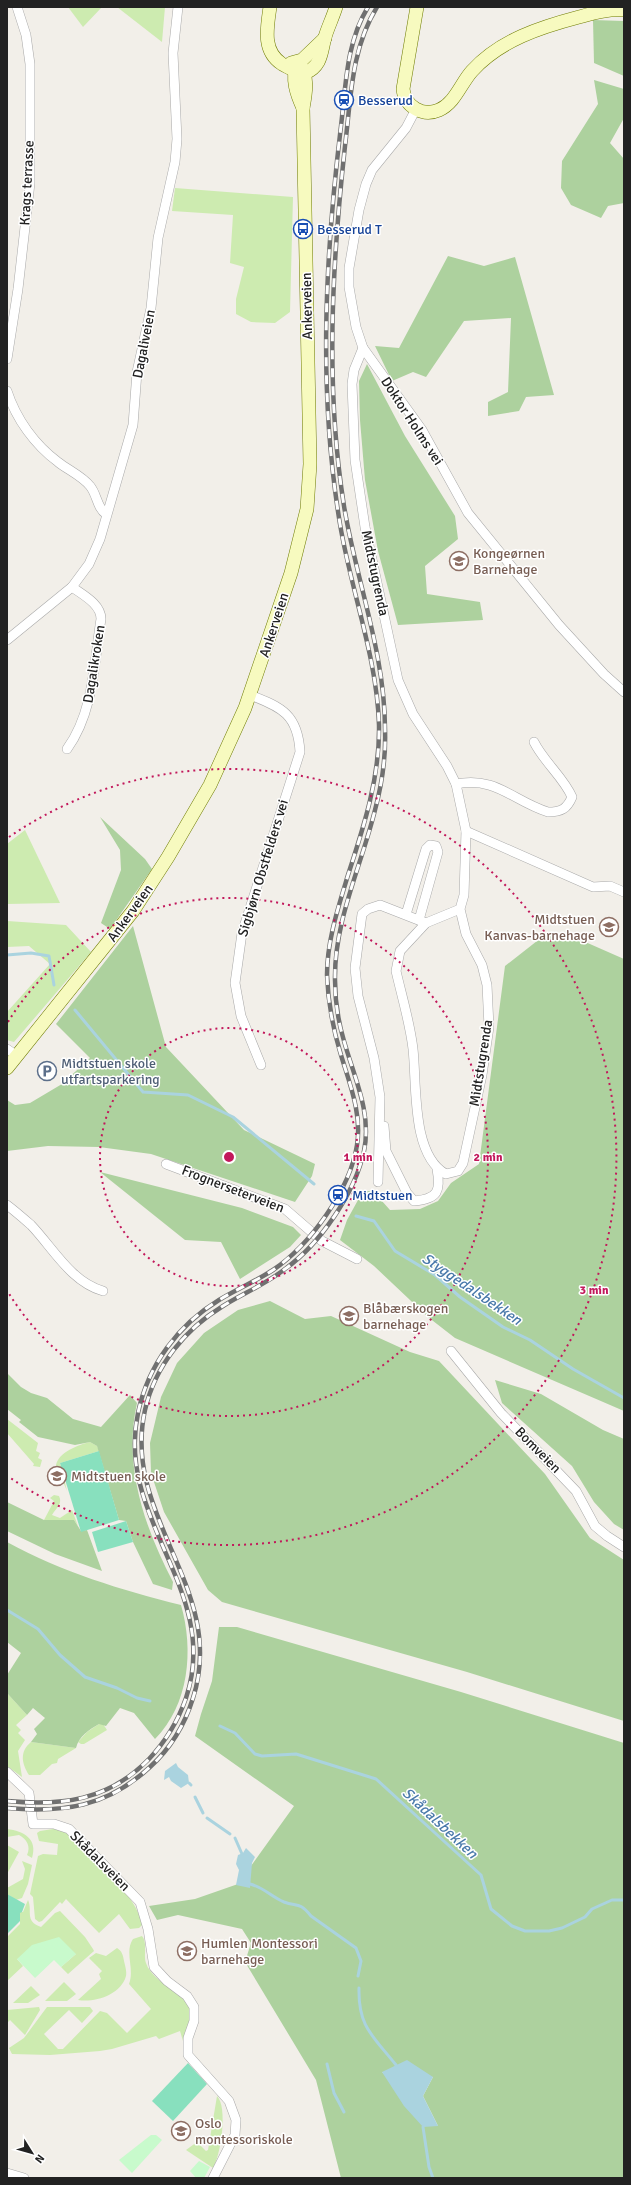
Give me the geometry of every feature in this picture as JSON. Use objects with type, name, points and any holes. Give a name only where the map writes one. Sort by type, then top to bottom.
[{"type":"main road","points":[[270,7],[268,46],[271,55],[283,64],[299,69],[325,38],[336,7]]},
{"type":"main road","points":[[417,7],[402,84],[404,97],[416,109],[432,112],[443,107],[479,64],[512,41],[536,30],[561,22],[603,11],[624,10]]},
{"type":"main road","name":"Ankerveien","points":[[7,1068],[12,1052],[109,943],[153,882],[210,785],[232,739],[250,695],[294,560],[304,524],[309,496],[310,464],[303,108],[297,94],[299,69]]},
{"type":"street","name":"Krags terrasse","points":[[7,359],[18,289],[30,183],[30,64],[26,36],[17,7]]},
{"type":"street","name":"Dagaliveien","points":[[7,640],[72,587],[90,564],[133,425],[137,372],[151,308],[158,238],[175,162],[177,139],[173,53],[178,7]]},
{"type":"street","name":"Doktor Holms vei","points":[[416,109],[406,128],[372,170],[366,184],[359,210],[349,268],[349,287],[356,327],[363,348],[422,430],[468,513],[559,625],[599,669],[624,692]]},
{"type":"street","name":"Midtstugrenda","points":[[363,348],[354,370],[352,384],[355,460],[365,527],[398,680],[413,714],[447,766],[456,784],[466,831],[464,895],[460,909],[466,934],[482,965],[487,985],[489,1027],[482,1075],[464,1163],[458,1171],[452,1173],[446,1174],[436,1169]]},
{"type":"street","points":[[7,391],[17,413],[35,442],[50,457],[89,485],[101,510],[106,514]]},
{"type":"street","name":"Dagalikroken","points":[[68,749],[78,731],[86,710],[101,619],[101,612],[98,607],[72,587]]},
{"type":"street","name":"Sigbjørn Obstfelders vei","points":[[250,695],[274,704],[289,718],[299,734],[300,752],[253,898],[239,952],[235,982],[241,1016],[261,1065]]},
{"type":"street","points":[[456,784],[470,781],[491,784],[548,812],[558,812],[568,807],[572,797],[569,790],[550,768],[534,742]]},
{"type":"street","points":[[466,831],[593,887],[610,886],[624,892]]},
{"type":"street","points":[[407,911],[426,849],[430,845],[436,846],[438,852],[422,922],[400,951],[396,971],[411,1036],[418,1110],[425,1145],[436,1169],[440,1184],[436,1194],[427,1200],[414,1201],[407,1192],[386,1151],[374,1058],[358,996],[355,968],[362,914],[368,909],[380,906],[422,922],[460,909]]},
{"type":"street","points":[[378,1182],[380,1097]]},
{"type":"street","name":"Frognerseterveien","points":[[166,1164],[285,1209],[292,1213],[302,1225],[322,1241],[357,1259]]},
{"type":"street","points":[[7,1205],[30,1224],[79,1278],[91,1287],[103,1291]]},
{"type":"street","name":"Bomveien","points":[[451,1351],[501,1413],[572,1485],[595,1526],[606,1536],[624,1547]]},
{"type":"street","name":"Skådalsveien","points":[[7,1772],[29,1793],[33,1824],[54,1824],[69,1829],[136,1897],[145,1916],[154,1967],[167,1981],[187,1996],[194,2007],[194,2021],[188,2038],[188,2054],[229,2101],[235,2115],[235,2134],[213,2178]]},
{"type":"street","points":[[7,2173],[24,2178]]},
{"type":"green space","points":[[68,7],[102,7],[83,27]]},
{"type":"green space","points":[[117,7],[165,7],[162,42]]},
{"type":"green space","points":[[593,20],[624,21],[624,76],[594,63]]},
{"type":"green space","points":[[594,80],[624,89],[624,118],[610,143],[624,159],[624,203],[608,206],[601,218],[571,205],[561,188],[562,161],[598,104]]},
{"type":"green space","points":[[175,188],[293,197],[290,312],[275,323],[251,322],[236,314],[236,299],[244,267],[230,263],[233,215],[172,211]]},
{"type":"green space","points":[[448,256],[484,266],[515,257],[554,395],[526,397],[519,411],[488,416],[488,402],[508,392],[511,318],[464,321],[426,377],[413,372],[392,381],[375,346],[399,348]]},
{"type":"green space","points":[[367,364],[405,436],[455,516],[458,539],[425,566],[427,594],[480,602],[483,620],[398,625],[378,551],[365,480],[360,420],[359,381]]},
{"type":"green space","points":[[100,817],[145,859],[152,869],[110,929],[101,923],[121,870],[120,850]]},
{"type":"green space","points":[[25,830],[60,903],[7,904],[7,844]]},
{"type":"green space","points":[[7,921],[66,925],[91,952],[14,1042],[7,1040],[7,1012],[50,964],[29,946],[7,947]]},
{"type":"green space","points":[[133,926],[166,1047],[244,1130],[315,1164],[312,1176],[295,1202],[151,1154],[99,1147],[48,1146],[7,1151],[7,1100],[15,1105],[30,1103],[62,1084],[90,1058],[56,1024]]},
{"type":"green space","points":[[551,936],[574,937],[624,959],[624,1411],[455,1338],[428,1317],[374,1266],[340,1240],[347,1220],[363,1191],[373,1191],[390,1210],[420,1209],[438,1201],[451,1183],[479,1164],[505,966],[537,941]]},
{"type":"green space","points":[[100,1172],[242,1208],[293,1227],[301,1235],[290,1247],[240,1279],[221,1242],[185,1240]]},
{"type":"green space","points":[[270,1301],[305,1319],[331,1316],[410,1352],[439,1361],[545,1474],[590,1538],[624,1560],[624,1721],[467,1672],[222,1602],[208,1590],[164,1512],[151,1473],[150,1443],[161,1397],[177,1363],[204,1333],[238,1310]]},
{"type":"green space","points":[[7,1373],[21,1387],[31,1393],[47,1398],[73,1419],[101,1427],[130,1395],[137,1403],[133,1426],[133,1450],[139,1495],[153,1539],[173,1582],[172,1590],[153,1584],[133,1542],[126,1521],[119,1520],[97,1446],[90,1442],[75,1445],[38,1437],[19,1422],[21,1420],[7,1409]]},
{"type":"green space","points":[[495,1380],[541,1394],[603,1430],[624,1439],[624,1530],[614,1524],[594,1502],[572,1466],[502,1403]]},
{"type":"green space","points":[[7,1419],[38,1443],[36,1451],[40,1453],[38,1458],[42,1460],[40,1467],[33,1466],[34,1464],[7,1433]]},
{"type":"green space","points":[[90,1442],[97,1446],[99,1451],[60,1463],[67,1491],[56,1465],[58,1460],[70,1450]]},
{"type":"green space","points":[[99,1451],[119,1520],[81,1532],[60,1463]]},
{"type":"green space","points":[[54,1495],[59,1496],[60,1501],[52,1515],[60,1518],[72,1510],[78,1526],[74,1520],[44,1520],[54,1501],[50,1498]]},
{"type":"green space","points":[[7,1502],[44,1520],[74,1520],[81,1531],[87,1530],[102,1571],[55,1554],[7,1531]]},
{"type":"green space","points":[[126,1521],[133,1542],[98,1552],[92,1532]]},
{"type":"green space","points":[[7,1542],[28,1553],[92,1579],[181,1605],[187,1640],[186,1676],[182,1694],[175,1710],[155,1739],[134,1713],[120,1708],[106,1726],[99,1724],[85,1734],[79,1740],[76,1748],[31,1742],[37,1734],[34,1729],[45,1718],[33,1708],[27,1715],[7,1693],[7,1675],[21,1653],[7,1642]]},
{"type":"green space","points":[[219,1627],[237,1627],[461,1692],[624,1743],[624,2178],[341,2178],[316,2080],[245,1962],[251,1943],[242,1929],[178,1915],[157,1920],[149,1906],[195,1899],[238,1884],[294,1806],[195,1736],[212,1681]],"holes":[[[382,2072],[433,2077],[423,2096],[438,2126]]]},
{"type":"green space","points":[[7,1693],[27,1715],[16,1725],[21,1730],[18,1733],[25,1740],[18,1751],[22,1777],[7,1766]]},
{"type":"green space","points":[[99,1724],[103,1724],[107,1730],[84,1744],[78,1742],[87,1732]]},
{"type":"green space","points":[[31,1742],[76,1748],[58,1759],[57,1763],[52,1764],[40,1775],[29,1775],[23,1762],[23,1754]]},
{"type":"green space","points":[[7,1829],[19,1832],[28,1837],[33,1846],[32,1858],[27,1855],[29,1849],[28,1844],[24,1839],[19,1835],[7,1837]]},
{"type":"green space","points":[[53,1829],[63,1830],[70,1835],[123,1889],[139,1913],[142,1925],[139,1928],[130,1929],[119,1914],[99,1933],[66,1899],[62,1904],[60,1902],[42,1921],[39,1922],[35,1919],[33,1897],[30,1894],[38,1856],[43,1854],[57,1855],[58,1844],[39,1841],[37,1833],[40,1831]]},
{"type":"green space","points":[[7,1845],[19,1852],[7,1874]]},
{"type":"green space","points":[[22,1861],[32,1865],[28,1884],[22,1898],[16,1900],[7,1894],[7,1888],[23,1879],[25,1869]]},
{"type":"green space","points":[[7,1894],[25,1904],[22,1912],[20,1913],[20,1921],[7,1934]]},
{"type":"green space","points":[[28,1900],[32,1922],[41,1927],[55,1913],[60,1911],[85,1937],[93,1949],[94,1951],[68,1974],[61,1967],[76,1954],[17,1959],[23,1966],[7,1981],[7,1937],[20,1924],[20,1912],[23,1912]]},
{"type":"green space","points":[[142,1936],[145,1942],[145,1960],[150,1971],[179,1994],[189,2007],[191,2018],[183,2041],[180,2031],[159,2039],[156,2036],[100,2051],[50,2055],[12,2054],[9,2048],[24,2038],[47,2007],[90,2007],[93,2011],[82,2023],[69,2010],[44,2034],[58,2049],[63,2049],[100,2011],[107,2013],[127,2033],[151,2009],[129,1984],[131,1978],[129,1955],[130,1944],[133,1939]]},
{"type":"green space","points":[[59,1937],[76,1954],[61,1967],[54,1960],[35,1978],[17,1959],[32,1945]]},
{"type":"green space","points":[[117,1948],[122,1953],[126,1968],[126,1976],[123,1983],[113,1993],[99,1999],[84,2001],[78,2000],[101,1979],[99,1974],[102,1971],[89,1958],[96,1953],[106,1956]]},
{"type":"green space","points":[[64,1982],[76,1994],[67,2001],[45,2001]]},
{"type":"green space","points":[[31,1986],[40,1995],[28,2003],[13,2003]]},
{"type":"green space","points":[[39,2007],[40,2010],[25,2035],[10,2020],[7,2023],[7,2010]]},
{"type":"green space","points":[[188,2063],[207,2084],[173,2121],[152,2101]]},
{"type":"green space","points":[[217,2096],[222,2110],[223,2120],[219,2153],[213,2168],[186,2150],[197,2142],[206,2151],[208,2150]]},
{"type":"green space","points":[[151,2135],[156,2135],[162,2140],[132,2173],[119,2160]]},
{"type":"green space","points":[[199,2161],[210,2167],[204,2178],[196,2178],[190,2171]]},
{"type":"water","points":[[176,1763],[178,1767],[188,1775],[189,1783],[181,1788],[171,1781],[169,1777],[164,1780],[165,1771]]},
{"type":"water","points":[[246,1848],[255,1857],[252,1863],[250,1888],[236,1885],[239,1870],[236,1864],[238,1855],[243,1853]]},
{"type":"water","points":[[407,2060],[433,2077],[423,2096],[438,2126],[423,2127],[404,2106],[382,2072]]},
{"type":"waterway","name":"Styggedalsbekken","points":[[7,955],[31,953],[49,956],[54,985]]},
{"type":"waterway","name":"Styggedalsbekken","points":[[75,1010],[143,1092],[188,1095],[233,1117],[314,1184]]},
{"type":"waterway","name":"Styggedalsbekken","points":[[356,1216],[374,1221],[395,1251],[435,1275],[460,1297],[503,1327],[530,1340],[573,1369],[624,1398]]},
{"type":"waterway","name":"Skådalsbekken","points":[[7,1610],[38,1629],[60,1655],[85,1677],[117,1688],[137,1698],[150,1701]]},
{"type":"waterway","name":"Skådalsbekken","points":[[220,1726],[235,1733],[255,1754],[262,1756],[296,1754],[376,1779],[481,1875],[491,1909],[512,1926],[525,1931],[549,1931],[562,1928],[585,1917],[592,1909],[612,1900],[624,1900]]},
{"type":"waterway","points":[[195,1797],[203,1813]]},
{"type":"waterway","points":[[207,1818],[230,1834]]},
{"type":"waterway","points":[[235,1838],[242,1854]]},
{"type":"waterway","points":[[250,1884],[259,1887],[275,1898],[284,1902],[301,1906],[311,1916],[356,1948],[361,1961],[358,1976]]},
{"type":"waterway","points":[[359,1988],[359,2001],[364,2022],[368,2030],[396,2065]]},
{"type":"waterway","points":[[327,2064],[334,2093],[344,2112]]},
{"type":"waterway","points":[[423,2127],[429,2167],[433,2178]]},
{"type":"railway","points":[[7,1801],[65,1801],[83,1798],[101,1792],[117,1784],[149,1759],[166,1738],[175,1723],[186,1698],[193,1659],[190,1623],[181,1589],[153,1522],[141,1488],[135,1452],[138,1413],[143,1395],[157,1363],[167,1348],[190,1321],[219,1300],[273,1270],[301,1246],[314,1231],[337,1198],[353,1162],[357,1145],[357,1111],[333,1026],[328,996],[327,962],[337,912],[370,801],[377,763],[379,725],[374,674],[345,549],[333,474],[326,375],[326,325],[331,225],[346,80],[355,35],[368,7]]},
{"type":"railway","points":[[7,1808],[66,1808],[101,1799],[118,1791],[158,1760],[171,1744],[186,1717],[193,1698],[200,1659],[197,1622],[187,1587],[159,1520],[147,1485],[142,1449],[145,1410],[150,1394],[156,1378],[164,1364],[184,1337],[209,1315],[278,1274],[311,1246],[334,1216],[353,1184],[364,1151],[366,1137],[364,1109],[337,1011],[335,980],[336,958],[344,915],[380,790],[385,739],[384,701],[375,645],[355,561],[344,506],[334,416],[332,326],[340,191],[351,92],[357,57],[362,40],[368,23],[377,7]]},
{"type":"place","name":"Besserud","points":[[344,100]]},
{"type":"place","name":"Besserud T","points":[[303,229]]},
{"type":"place","name":"Kongeørnen Barnehage","points":[[459,561]]},
{"type":"place","name":"Midtstuen Kanvas-barnehage","points":[[609,927]]},
{"type":"place","name":"Midtstuen skole utfartsparkering","points":[[47,1071]]},
{"type":"place","name":"Midtstuen","points":[[338,1195]]},
{"type":"place","name":"Blåbærskogen barnehage","points":[[349,1316]]},
{"type":"place","name":"Midtstuen skole","points":[[57,1476]]},
{"type":"place","name":"Humlen Montessori barnehage","points":[[187,1951]]},
{"type":"place","name":"Oslo montessoriskole","points":[[181,2131]]}]
